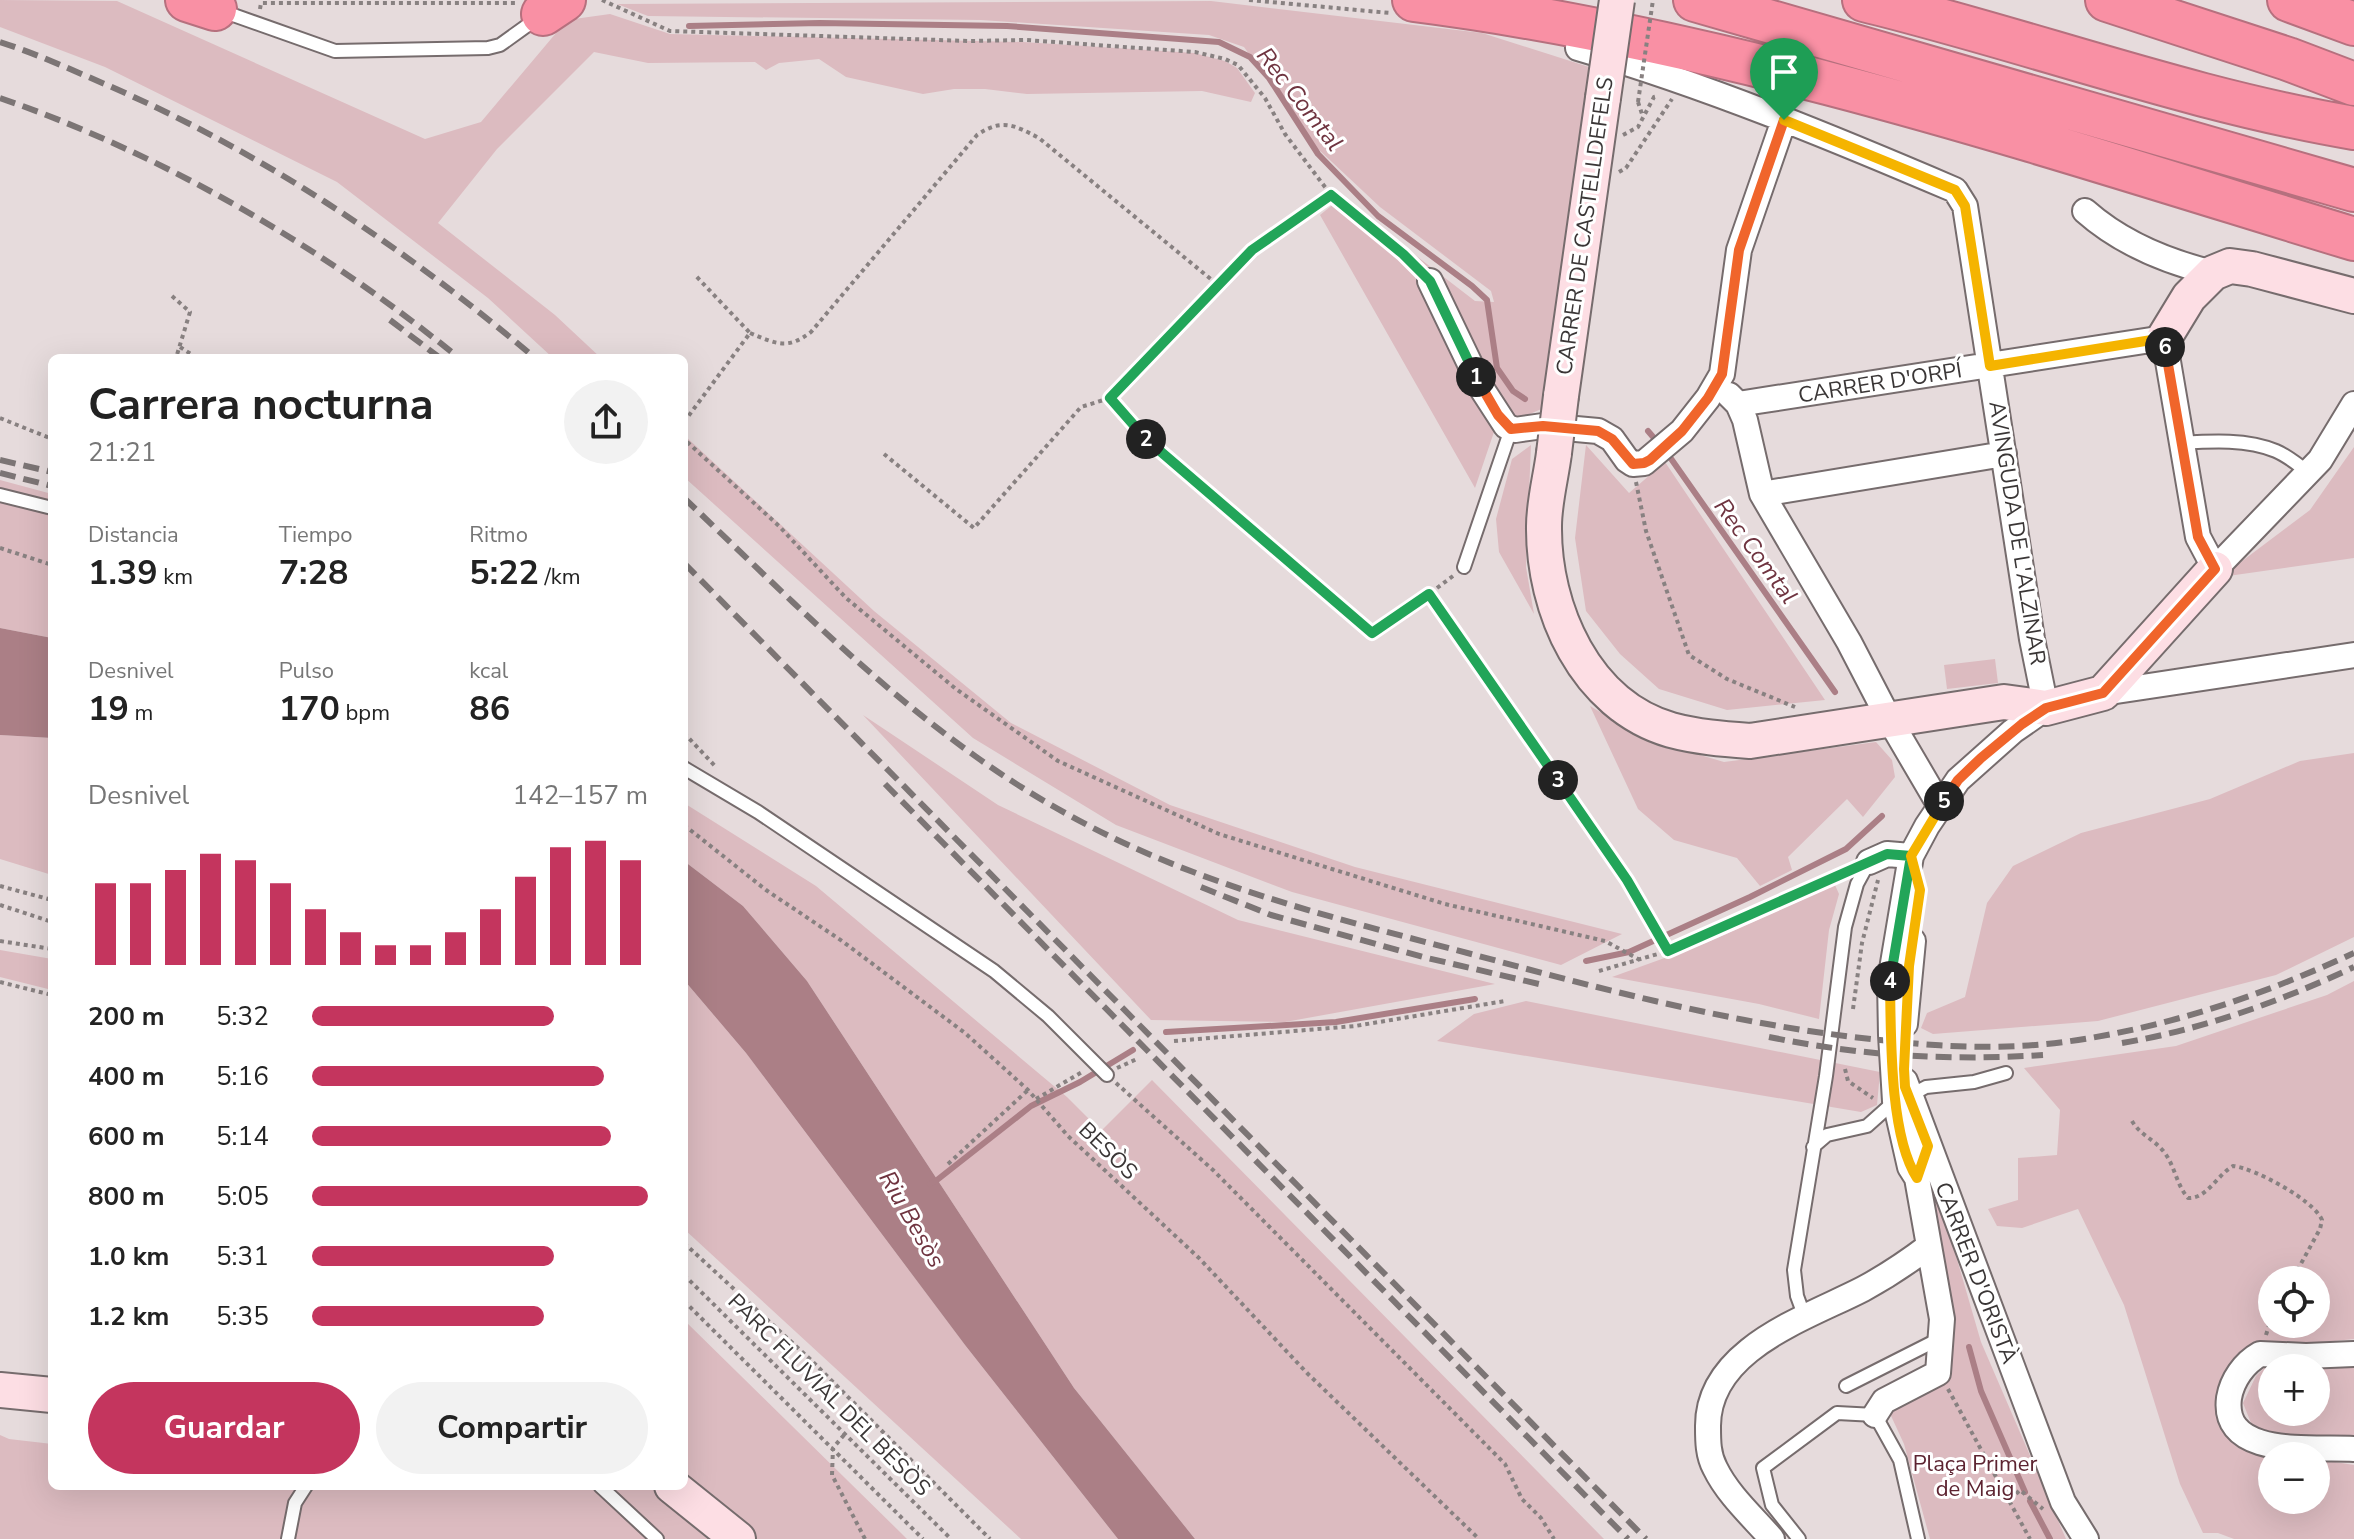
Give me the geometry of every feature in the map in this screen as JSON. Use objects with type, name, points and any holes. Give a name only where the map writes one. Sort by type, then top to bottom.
[{"type":"highway","points":[[1414,0],[1464,6],[1683,47],[1930,110],[2354,239]]},
{"type":"highway","points":[[1695,0],[2354,190]]},
{"type":"highway","points":[[1864,0],[2208,96],[2309,121],[2354,128]]},
{"type":"highway","points":[[2107,0],[2288,59],[2354,84]]},
{"type":"highway","points":[[2196,0],[2354,53]]},
{"type":"highway","points":[[2289,0],[2354,24]]},
{"type":"highway","points":[[1464,6],[1578,48]]},
{"type":"street","name":"CARRER DE CASTELLDEFELS","points":[[1617,0],[1544,525],[1549,574],[1559,621],[1578,656],[1601,686],[1632,711],[1668,729],[1709,738],[1750,741],[2004,702],[2046,708]]},
{"type":"street","name":"AVINGUDA DE L'ALZINAR","points":[[1578,48],[1660,72],[1955,190],[1965,206],[2032,639],[2046,708]]},
{"type":"street","points":[[1430,281],[1482,389],[1511,429],[1543,426],[1598,431],[1612,439],[1633,464],[1644,463],[1664,448],[1694,417],[1717,384],[1725,365],[1739,250],[1784,120]]},
{"type":"street","points":[[2085,211],[2103,227],[2179,265],[2213,273]]},
{"type":"street","points":[[2215,569],[2198,537],[2164,338],[2189,297],[2213,273],[2230,266],[2354,296]]},
{"type":"street","name":"CARRER D'ORPÍ","points":[[1738,404],[2164,338]]},
{"type":"street","points":[[1717,384],[1738,404],[1745,420],[1762,494],[1940,806]]},
{"type":"street","points":[[2103,693],[2215,569],[2320,460],[2354,404]]},
{"type":"street","points":[[1762,494],[2004,454]]},
{"type":"street","points":[[2046,708],[2103,693],[2354,655]]},
{"type":"street","name":"CARRER D'ORISTÀ","points":[[2046,708],[1981,758],[1958,780],[1911,856],[1890,981],[1895,1100],[1928,1146],[2063,1502],[2086,1539]]},
{"type":"street","points":[[1878,858],[1911,856]]},
{"type":"street","points":[[1875,1415],[1884,1401],[1938,1373],[1941,1338],[1942,1319],[1917,1178],[1910,1167],[1895,1100]]},
{"type":"street","points":[[1917,1178],[1928,1146]]},
{"type":"street","points":[[1772,1539],[1725,1486],[1713,1466],[1708,1445],[1708,1420],[1714,1395],[1742,1356],[1804,1315],[1889,1275],[1929,1246]]},
{"type":"street","points":[[2354,1354],[2260,1354],[2242,1369],[2229,1398],[2229,1412],[2234,1424],[2250,1440],[2265,1445],[2354,1449]]},
{"type":"street","points":[[0,1390],[48,1395]]},
{"type":"street","points":[[677,1490],[738,1539]]},
{"type":"lane","points":[[201,4],[335,51],[488,48],[500,45],[543,6]]},
{"type":"lane","points":[[1464,567],[1511,429]]},
{"type":"lane","points":[[2182,443],[2215,441],[2248,444],[2277,452],[2308,472]]},
{"type":"lane","points":[[0,495],[48,507]]},
{"type":"lane","points":[[688,770],[758,812],[994,971],[1048,1016],[1107,1075]]},
{"type":"lane","points":[[1804,1315],[1797,1296],[1794,1270],[1825,1084],[1845,927],[1857,884],[1878,858]]},
{"type":"lane","points":[[1813,1148],[1827,1135],[1867,1126],[1895,1100],[1926,1087],[1974,1082],[2006,1073]]},
{"type":"lane","points":[[1846,1386],[1941,1338]]},
{"type":"lane","points":[[1799,1539],[1772,1505],[1763,1468],[1837,1413],[1875,1415],[1900,1460],[1918,1539]]},
{"type":"lane","points":[[288,1539],[295,1503],[303,1490]]},
{"type":"lane","points":[[604,1490],[657,1539]]},
{"type":"path","points":[[602,0],[670,31],[969,41],[1026,40],[1195,52],[1225,59],[1238,65],[1265,98],[1285,134],[1331,195],[1403,254],[1430,281]]},
{"type":"path","name":"CARRER DE CASTELLDEFELS","points":[[1643,117],[1638,102],[1653,0]]},
{"type":"path","points":[[259,12],[261,3],[543,6]]},
{"type":"path","name":"CARRER DE CASTELLDEFELS","points":[[1612,136],[1624,135],[1638,127],[1654,97]]},
{"type":"path","name":"CARRER DE CASTELLDEFELS","points":[[1626,168],[1668,105]]},
{"type":"path","points":[[695,275],[750,333],[774,343],[796,344],[811,332],[977,135],[992,125],[1013,125],[1039,138],[1218,285]]},
{"type":"path","points":[[884,454],[974,528],[1081,407],[1110,398],[1252,250],[1331,195]]},
{"type":"path","points":[[172,296],[190,312],[177,354]]},
{"type":"path","points":[[688,417],[750,333]]},
{"type":"path","points":[[180,347],[191,354]]},
{"type":"path","points":[[1110,398],[1137,431],[1372,633],[1464,567]]},
{"type":"path","points":[[0,418],[48,437]]},
{"type":"path","points":[[688,443],[779,526],[846,598],[956,689],[1058,761],[1219,834],[1445,904],[1605,941],[1640,960]]},
{"type":"path","points":[[1633,464],[1646,531],[1689,655],[1727,679],[1797,708]]},
{"type":"path","points":[[0,548],[48,564]]},
{"type":"path","points":[[1429,594],[1627,880],[1668,951]]},
{"type":"path","name":"BESÒS","points":[[688,828],[766,890],[842,941],[965,1033],[1028,1090],[1068,1136],[1199,1258],[1307,1373],[1479,1539]]},
{"type":"path","points":[[1599,971],[1668,951],[1878,858]]},
{"type":"path","points":[[1852,1013],[1878,858]]},
{"type":"path","points":[[0,886],[48,899]]},
{"type":"path","points":[[0,905],[48,921]]},
{"type":"path","points":[[0,941],[48,948]]},
{"type":"path","points":[[0,982],[48,994]]},
{"type":"path","points":[[1174,1041],[1355,1026],[1505,1001]]},
{"type":"path","points":[[1846,1057],[1844,1072],[1848,1081],[1895,1100]]},
{"type":"path","points":[[1036,1099],[1079,1074]]},
{"type":"path","points":[[1107,1075],[1213,1170],[1505,1464],[1522,1499],[1541,1518],[1554,1539]]},
{"type":"path","points":[[948,1164],[1028,1090]]},
{"type":"path","points":[[2132,1121],[2138,1131],[2164,1151],[2188,1198],[2203,1193],[2233,1166],[2242,1167],[2312,1205],[2322,1220],[2300,1266]]},
{"type":"path","points":[[688,1247],[811,1360],[990,1539]]},
{"type":"path","name":"PARC FLUVIAL DEL BESÒS","points":[[688,1279],[951,1539]]},
{"type":"path","name":"PARC FLUVIAL DEL BESÒS","points":[[688,1305],[923,1539]]},
{"type":"path","points":[[1938,1373],[2030,1539]]},
{"type":"path","points":[[844,1435],[833,1448],[832,1475],[865,1539]]},
{"type":"path","points":[[1999,1482],[2016,1494],[2020,1490],[2044,1511]]},
{"type":"green space","points":[[0,0],[117,1],[425,139],[481,122],[567,20],[610,14],[670,34],[1023,42],[1194,53],[1225,61],[1237,68],[1255,93],[1251,102],[1202,91],[1027,94],[954,89],[923,94],[846,77],[819,59],[779,63],[766,70],[755,62],[648,63],[594,52],[497,149],[438,223],[555,315],[597,354],[549,354],[488,298],[337,182],[105,67],[0,27]]},
{"type":"green space","points":[[1211,1],[1482,33],[1589,67],[1572,229],[1546,407],[1495,429],[1475,488],[1320,215],[1341,198],[1475,301],[1494,302],[1491,291],[1380,207],[1317,148],[1244,47],[1209,35],[981,20],[648,16],[617,4]]},
{"type":"green space","points":[[688,439],[874,611],[1011,723],[1170,805],[1355,867],[1622,934],[1561,965],[1292,892],[1116,825],[973,738],[688,481]]},
{"type":"green space","points":[[1531,445],[1526,567],[1534,614],[1499,552],[1496,519],[1512,459]]},
{"type":"green space","points":[[1586,445],[1629,493],[1665,462],[1825,700],[1727,710],[1659,689],[1620,654],[1586,611],[1575,538]]},
{"type":"green space","points":[[2354,447],[2354,558],[2221,577],[2310,510]]},
{"type":"green space","points":[[0,480],[48,493],[48,637],[0,628]]},
{"type":"green space","points":[[1995,659],[1998,683],[1947,689],[1944,665]]},
{"type":"green space","points":[[1590,706],[1646,739],[1724,762],[1876,742],[1892,760],[1895,777],[1863,817],[1847,799],[1788,857],[1792,870],[1760,886],[1737,858],[1674,840],[1638,809]]},
{"type":"green space","points":[[863,715],[998,805],[1238,920],[1495,984],[1285,1022],[1151,1020]]},
{"type":"green space","points":[[0,735],[48,738],[48,874],[0,859]]},
{"type":"green space","points":[[2354,753],[2354,937],[2276,975],[2098,1021],[1933,1034],[1921,1028],[1927,1013],[1965,997],[1987,903],[2013,866],[2081,833],[2210,799],[2300,761]]},
{"type":"green space","points":[[688,806],[816,886],[1067,1097],[1101,1131],[1152,1080],[1604,1539],[1195,1539],[1074,1388],[807,981],[743,906],[688,864]]},
{"type":"green space","points":[[1835,885],[1839,894],[1829,930],[1819,1019],[1759,1004],[1612,977],[1706,943]]},
{"type":"green space","points":[[0,950],[48,958],[48,989],[0,977]]},
{"type":"green space","points":[[2354,981],[2354,1339],[2247,1350],[2232,1436],[2258,1455],[2258,1514],[2330,1514],[2330,1461],[2354,1465],[2354,1539],[2234,1539],[2218,1533],[2203,1533],[2180,1484],[2124,1305],[2078,1209],[2022,1228],[1997,1226],[1988,1209],[2018,1200],[2018,1158],[2057,1155],[2060,1110],[2024,1068],[2176,1046],[2327,995]]},
{"type":"green space","points":[[688,985],[746,1053],[965,1345],[1118,1539],[1021,1539],[688,1233]]},
{"type":"green space","points":[[1526,1001],[1880,1072],[1877,1105],[1861,1112],[1437,1041],[1474,1014]]},
{"type":"green space","name":"Plaça Primer de Maig","points":[[1931,1187],[1936,1187],[1981,1342],[2066,1539],[1930,1539],[1904,1444],[1886,1405],[1948,1355],[1955,1331]]},
{"type":"green space","points":[[688,1324],[907,1539],[757,1539],[688,1479]]},
{"type":"green space","points":[[2330,1361],[2354,1363],[2354,1440],[2282,1438],[2253,1428],[2243,1403],[2258,1374],[2258,1426],[2330,1426]]},
{"type":"green space","points":[[0,1435],[48,1444],[48,1490],[658,1490],[719,1539],[0,1539]]},
{"type":"water","points":[[0,628],[48,637],[48,738],[0,735]]},
{"type":"water","name":"Riu Besòs","points":[[688,864],[743,906],[807,981],[1074,1388],[1195,1539],[1118,1539],[965,1345],[746,1053],[688,985]]},
{"type":"waterway","name":"Rec Comtal","points":[[689,26],[820,23],[1007,26],[1219,42],[1250,57],[1269,78],[1318,154],[1378,216],[1487,300],[1497,368],[1513,391],[1525,399]]},
{"type":"waterway","name":"Rec Comtal","points":[[1648,431],[1660,445]]},
{"type":"waterway","name":"Rec Comtal","points":[[1667,453],[1835,692]]},
{"type":"waterway","points":[[1586,961],[1629,952],[1750,897],[1846,849],[1882,816]]},
{"type":"waterway","points":[[1166,1032],[1336,1022],[1475,999]]},
{"type":"waterway","points":[[930,1184],[1031,1106],[1080,1082],[1133,1050]]},
{"type":"waterway","name":"Rec Comtal","points":[[1969,1347],[1981,1391],[2025,1492]]},
{"type":"waterway","name":"Rec Comtal","points":[[2030,1501],[2050,1539]]},
{"type":"railway","points":[[0,42],[68,68],[165,112],[277,172],[384,241],[530,354]]},
{"type":"railway","points":[[0,98],[122,147],[241,208],[354,279],[454,354]]},
{"type":"railway","points":[[390,320],[435,354]]},
{"type":"railway","points":[[0,460],[48,471]]},
{"type":"railway","points":[[0,473],[48,485]]},
{"type":"railway","points":[[688,502],[866,669],[962,747],[1014,782],[1067,814],[1165,861],[1266,897],[1370,927],[1676,1006],[1829,1034],[1972,1047],[2064,1042],[2176,1019],[2284,983],[2354,953]]},
{"type":"railway","points":[[688,567],[1646,1539]]},
{"type":"railway","points":[[885,784],[1628,1539]]},
{"type":"railway","points":[[1201,887],[1271,915],[1423,957],[1539,984]]},
{"type":"railway","points":[[2122,1043],[2241,1013],[2354,967]]},
{"type":"railway","points":[[1769,1037],[1838,1049],[1905,1055],[2043,1055]]},
{"type":"route","points":[[1784,120],[1739,250],[1722,374],[1682,431],[1644,463],[1633,464],[1627,460],[1612,439],[1598,431],[1543,426],[1515,430],[1506,426],[1482,389],[1430,281],[1403,254],[1331,195],[1252,250],[1110,398],[1137,431],[1372,633],[1429,594],[1627,880],[1668,951],[1887,854],[1911,856],[1890,981],[1891,1035],[1895,1101],[1910,1167],[1917,1178],[1928,1146],[1905,1087],[1905,1018],[1920,890],[1911,856],[1958,780],[1981,758],[2046,708],[2103,693],[2215,569],[2198,537],[2164,338],[1990,366],[1965,206],[1955,190],[1784,120]]}]
